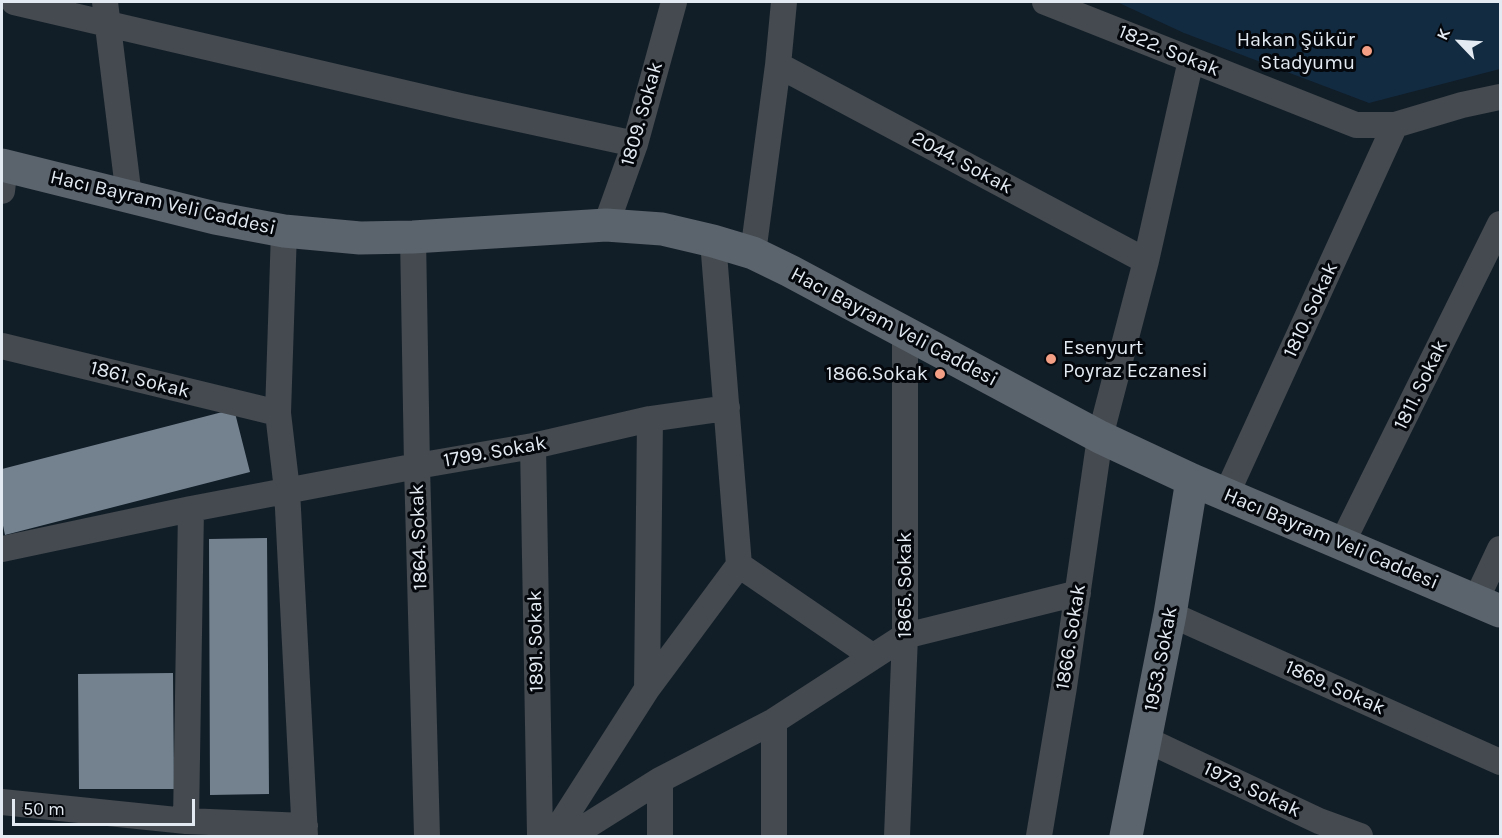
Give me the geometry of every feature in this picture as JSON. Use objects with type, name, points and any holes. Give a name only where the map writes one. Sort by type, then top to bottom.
[{"type":"main road","name":"Hacı Bayram Veli Caddesi","points":[[3,174],[129,197],[215,218],[284,231],[360,238],[606,225],[662,229],[713,241],[753,253],[790,271],[1100,437],[1341,545],[1488,605]]},
{"type":"main road","name":"1953. Sokak","points":[[1126,837],[1170,614],[1192,480]]},
{"type":"street","points":[[14,2],[106,13],[449,103],[635,144]]},
{"type":"street","name":"1809. Sokak","points":[[606,225],[635,144],[674,2]]},
{"type":"street","points":[[753,253],[784,2]]},
{"type":"street","name":"1822. Sokak","points":[[1045,2],[1356,125],[1395,125],[1462,105],[1500,97]]},
{"type":"street","points":[[106,13],[129,197]]},
{"type":"street","name":"1866. Sokak","points":[[1039,837],[1100,437],[1146,261],[1191,60]]},
{"type":"street","name":"2044. Sokak","points":[[778,65],[1146,261]]},
{"type":"street","name":"1810. Sokak","points":[[1226,495],[1395,125]]},
{"type":"street","name":"1811. Sokak","points":[[1341,545],[1500,224]]},
{"type":"street","points":[[2,802],[305,831],[287,490],[278,413],[284,231]]},
{"type":"street","name":"1864. Sokak","points":[[413,237],[427,837]]},
{"type":"street","points":[[553,837],[647,689],[739,565],[713,241]]},
{"type":"street","name":"1865. Sokak","points":[[897,837],[905,636],[905,333]]},
{"type":"street","name":"1861. Sokak","points":[[2,346],[278,413]]},
{"type":"street","name":"1799. Sokak","points":[[2,549],[287,490],[533,447],[650,419],[727,408]]},
{"type":"street","points":[[647,689],[650,419]]},
{"type":"street","name":"1891. Sokak","points":[[533,447],[540,837]]},
{"type":"street","points":[[186,821],[191,509]]},
{"type":"street","points":[[1488,605],[1500,549]]},
{"type":"street","points":[[739,565],[872,657]]},
{"type":"street","points":[[571,837],[660,780],[774,721],[905,636],[1078,593]]},
{"type":"street","name":"1869. Sokak","points":[[1170,614],[1500,762]]},
{"type":"street","points":[[774,721],[774,837]]},
{"type":"street","name":"1973. Sokak","points":[[1145,739],[1317,829],[1360,837]]},
{"type":"street","points":[[660,780],[660,837]]},
{"type":"shaded area","name":"Hakan Şükür Stadyumu","points":[[1117,2],[1500,2],[1500,69],[1369,103],[1184,33]]},
{"type":"building","points":[[234,409],[250,472],[5,535],[2,521],[2,469]]},
{"type":"building","points":[[267,538],[269,794],[210,795],[209,539]]},
{"type":"building","points":[[173,673],[174,789],[79,789],[78,674]]},
{"type":"place","name":"Hakan Şükür Stadyumu","points":[[1367,51]]},
{"type":"place","name":"Esenyurt Poyraz Eczanesi","points":[[1051,359]]},
{"type":"place","name":"1866.Sokak","points":[[940,374]]}]
